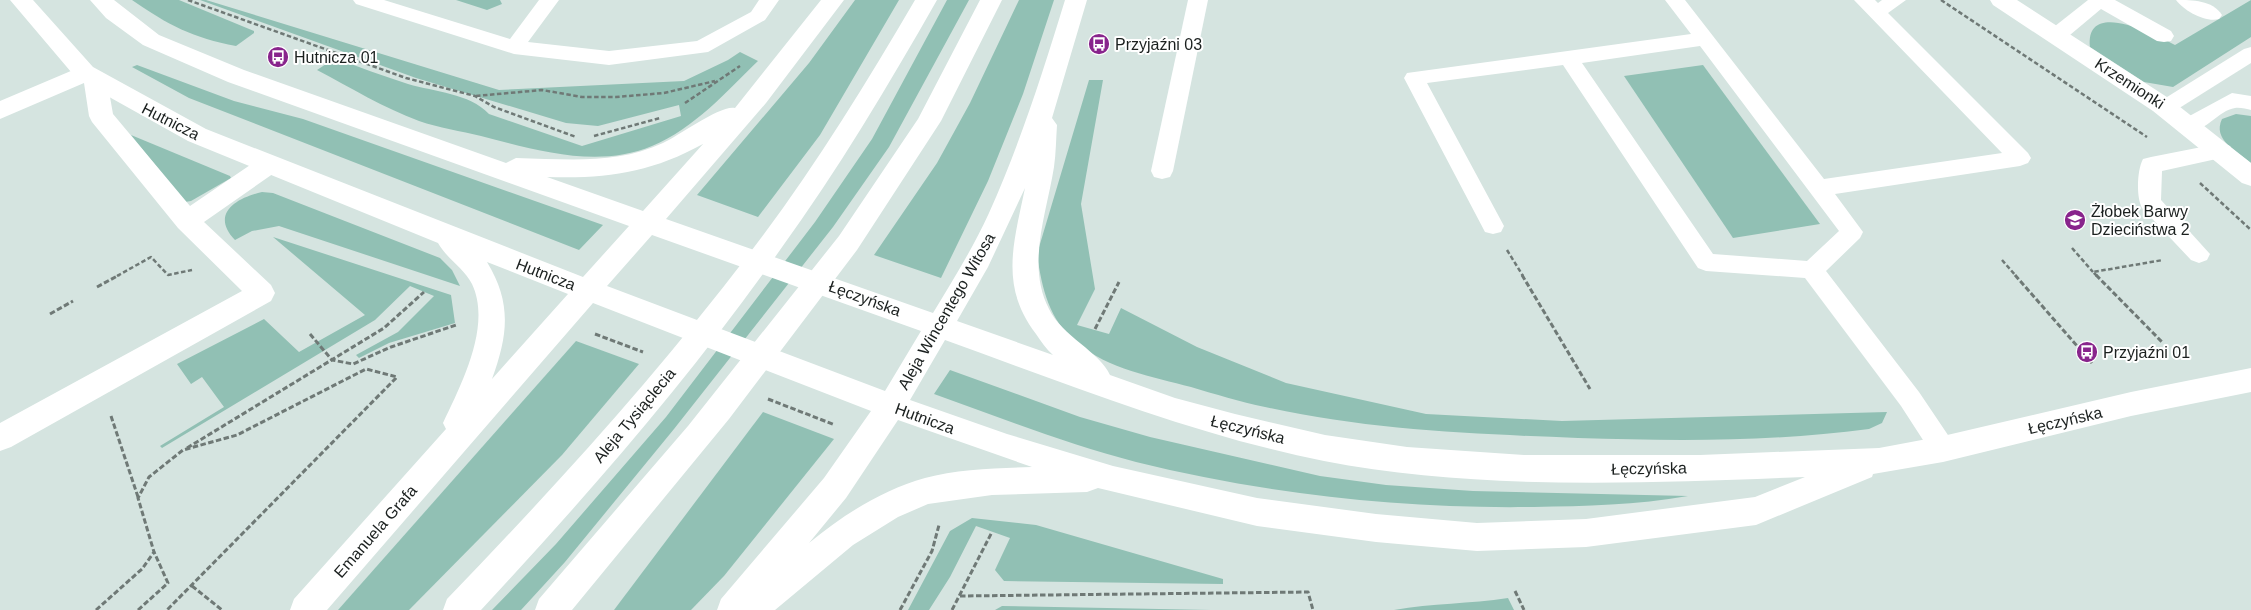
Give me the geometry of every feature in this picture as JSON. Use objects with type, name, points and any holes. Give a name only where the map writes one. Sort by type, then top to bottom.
[{"type":"street","name":"Hutnicza","points":[[21,0],[90,76],[197,135],[444,235],[891,406],[1007,447],[1111,478]]},
{"type":"street","points":[[101,0],[114,13],[151,40],[176,51],[316,106],[648,222]]},
{"type":"street","points":[[444,451],[758,97],[833,0]]},
{"type":"street","name":"Aleja Tysiąclecia","points":[[459,610],[516,550],[651,396],[796,211],[894,59],[926,0]]},
{"type":"street","points":[[551,610],[628,523],[795,316],[864,222],[920,136],[965,54],[991,0]]},
{"type":"street","name":"Aleja Wincentego Witosa","points":[[733,610],[835,488],[891,406],[976,267],[1002,213],[1046,102],[1076,0]]},
{"type":"street","name":"Krzemionki","points":[[2001,0],[2166,107],[2222,150],[2251,177]]},
{"type":"street","points":[[0,111],[90,76],[101,116],[187,221],[261,293],[0,438]]},
{"type":"street","points":[[495,167],[603,168],[634,164],[684,144],[758,97]]},
{"type":"street","points":[[1046,102],[1045,151],[1025,249],[1024,279],[1029,302],[1043,328],[1080,364],[1115,389]]},
{"type":"street","points":[[187,221],[268,165]]},
{"type":"street","name":"Łęczyńska","points":[[648,222],[1174,410],[1235,427],[1325,448],[1407,460],[1524,468],[1636,469],[1879,461],[1943,449],[2131,404],[2251,380]]},
{"type":"street","points":[[444,235],[476,267],[487,289],[492,314],[492,334],[477,383],[444,451]]},
{"type":"street","name":"Emanuela Grafa","points":[[306,610],[444,451]]},
{"type":"street","name":"Łęczyńska","points":[[1111,478],[1257,512],[1376,528],[1477,537],[1586,533],[1756,511],[1879,461]]},
{"type":"street","points":[[750,610],[842,535],[887,507],[926,491],[992,482],[1111,478]]},
{"type":"lane","points":[[363,0],[514,47],[610,58],[701,47],[758,16],[769,0]]},
{"type":"lane","points":[[514,47],[549,0]]},
{"type":"lane","points":[[1162,171],[1198,0]]},
{"type":"lane","points":[[1568,58],[1706,262],[1812,270],[1852,232],[1675,0]]},
{"type":"lane","points":[[1870,6],[1896,0]]},
{"type":"lane","points":[[2057,35],[2100,0],[2164,36]]},
{"type":"lane","points":[[2186,0],[2212,14]]},
{"type":"lane","points":[[1819,188],[2020,158],[1870,6]]},
{"type":"lane","points":[[1493,226],[1414,78],[1705,39]]},
{"type":"lane","points":[[2166,107],[2251,54]]},
{"type":"lane","points":[[2189,125],[2232,100],[2251,103]]},
{"type":"lane","points":[[2199,254],[2150,202],[2150,165],[2222,150]]},
{"type":"lane","points":[[1812,270],[1910,399],[1943,449]]},
{"type":"path","points":[[188,0],[406,78],[443,86],[475,96],[494,107],[582,139]]},
{"type":"path","points":[[1941,0],[2146,136],[2251,230]]},
{"type":"path","points":[[682,104],[743,63]]},
{"type":"path","points":[[475,96],[542,90],[582,96],[616,97],[664,93],[707,84],[723,78]]},
{"type":"path","points":[[590,137],[660,118],[667,114]]},
{"type":"path","points":[[1493,226],[1590,389]]},
{"type":"path","points":[[2072,248],[2162,342]]},
{"type":"path","points":[[2093,272],[2199,254]]},
{"type":"path","points":[[97,287],[151,257],[168,275],[198,269]]},
{"type":"path","points":[[2002,260],[2092,363]]},
{"type":"path","points":[[1095,329],[1118,282]]},
{"type":"path","points":[[138,498],[149,477],[183,450],[384,328],[424,292]]},
{"type":"path","points":[[50,314],[73,301]]},
{"type":"path","points":[[310,334],[332,360],[353,364],[391,347],[466,322]]},
{"type":"path","points":[[167,610],[397,377],[366,369],[237,435],[183,450]]},
{"type":"path","points":[[99,384],[138,498],[154,552],[168,583],[138,610]]},
{"type":"path","points":[[900,610],[932,551],[940,522]]},
{"type":"path","points":[[952,610],[992,532]]},
{"type":"path","points":[[96,610],[142,569],[154,552]]},
{"type":"path","points":[[192,586],[222,610]]},
{"type":"path","points":[[1515,590],[1524,610]]},
{"type":"path","points":[[960,596],[1308,592],[1313,610]]},
{"type":"green space","points":[[132,0],[179,0],[254,31],[254,33],[236,46],[221,43],[181,29],[157,17]]},
{"type":"green space","points":[[200,0],[206,0],[499,90],[684,81],[728,60],[740,52],[758,61],[722,97],[696,119],[668,138],[652,146],[631,153],[610,156],[566,155],[523,147],[419,121],[380,104],[317,70],[335,58],[408,84],[462,97],[481,107],[489,114],[582,146],[681,116],[679,105],[598,126],[566,123],[416,78]]},
{"type":"green space","points":[[456,0],[500,0],[502,4],[487,10]]},
{"type":"green space","points":[[855,0],[899,0],[820,135],[758,217],[697,195],[809,63]]},
{"type":"green space","points":[[947,0],[969,0],[889,147],[833,227],[674,429],[565,562],[521,610],[492,610],[556,544],[666,417],[815,222],[872,139]]},
{"type":"green space","points":[[1019,0],[1054,0],[1023,94],[988,181],[941,278],[874,255],[937,163],[970,103]]},
{"type":"green space","points":[[2251,0],[2251,37],[2173,87],[2144,82],[2090,47],[2091,33],[2098,25],[2108,22],[2122,24],[2151,33],[2175,45]]},
{"type":"green space","points":[[137,65],[234,101],[303,119],[603,225],[579,250],[189,98],[132,67]]},
{"type":"green space","points":[[1703,65],[1820,224],[1733,238],[1624,76]]},
{"type":"green space","points":[[1089,80],[1103,80],[1081,204],[1095,289],[1077,325],[1109,334],[1121,308],[1197,347],[1286,383],[1426,414],[1562,421],[1887,412],[1882,423],[1869,429],[1760,438],[1614,439],[1421,430],[1343,421],[1256,405],[1146,376],[1117,366],[1089,352],[1067,334],[1048,303],[1041,279],[1037,254]]},
{"type":"green space","points":[[2236,114],[2251,116],[2251,163],[2227,144],[2220,133],[2222,119]]},
{"type":"green space","points":[[131,135],[231,178],[191,201],[185,202]]},
{"type":"green space","points":[[262,192],[273,193],[440,258],[452,270],[460,286],[279,226],[252,231],[235,240],[228,231],[225,222],[229,208],[243,198]]},
{"type":"green space","points":[[273,237],[451,295],[455,323],[389,343],[359,358],[356,355],[398,332],[434,296],[410,286],[375,320],[162,448],[160,446],[224,407],[202,377],[191,384],[177,364],[264,319],[299,352],[365,315]]},
{"type":"green space","points":[[576,341],[639,364],[562,455],[409,610],[338,610]]},
{"type":"green space","points":[[950,370],[1080,417],[1150,437],[1320,476],[1386,485],[1473,491],[1688,496],[1611,504],[1484,507],[1383,502],[1284,491],[1234,483],[1110,455],[934,394]]},
{"type":"green space","points":[[763,412],[834,439],[724,576],[691,610],[614,610]]},
{"type":"green space","points":[[972,518],[1036,525],[1223,579],[1223,584],[1004,581],[995,570],[1010,538],[976,526],[950,577],[929,610],[908,610],[950,531]]},
{"type":"green space","points":[[1508,598],[1514,610],[1394,610],[1422,606]]},
{"type":"green space","points":[[1002,606],[1211,610],[995,610]]},
{"type":"place","name":"Przyjaźni 03","points":[[1099,44]]},
{"type":"place","name":"Hutnicza 01","points":[[278,57]]},
{"type":"place","name":"Żłobek Barwy Dzieciństwa 2","points":[[2075,220]]},
{"type":"place","name":"Przyjaźni 01","points":[[2087,352]]}]
